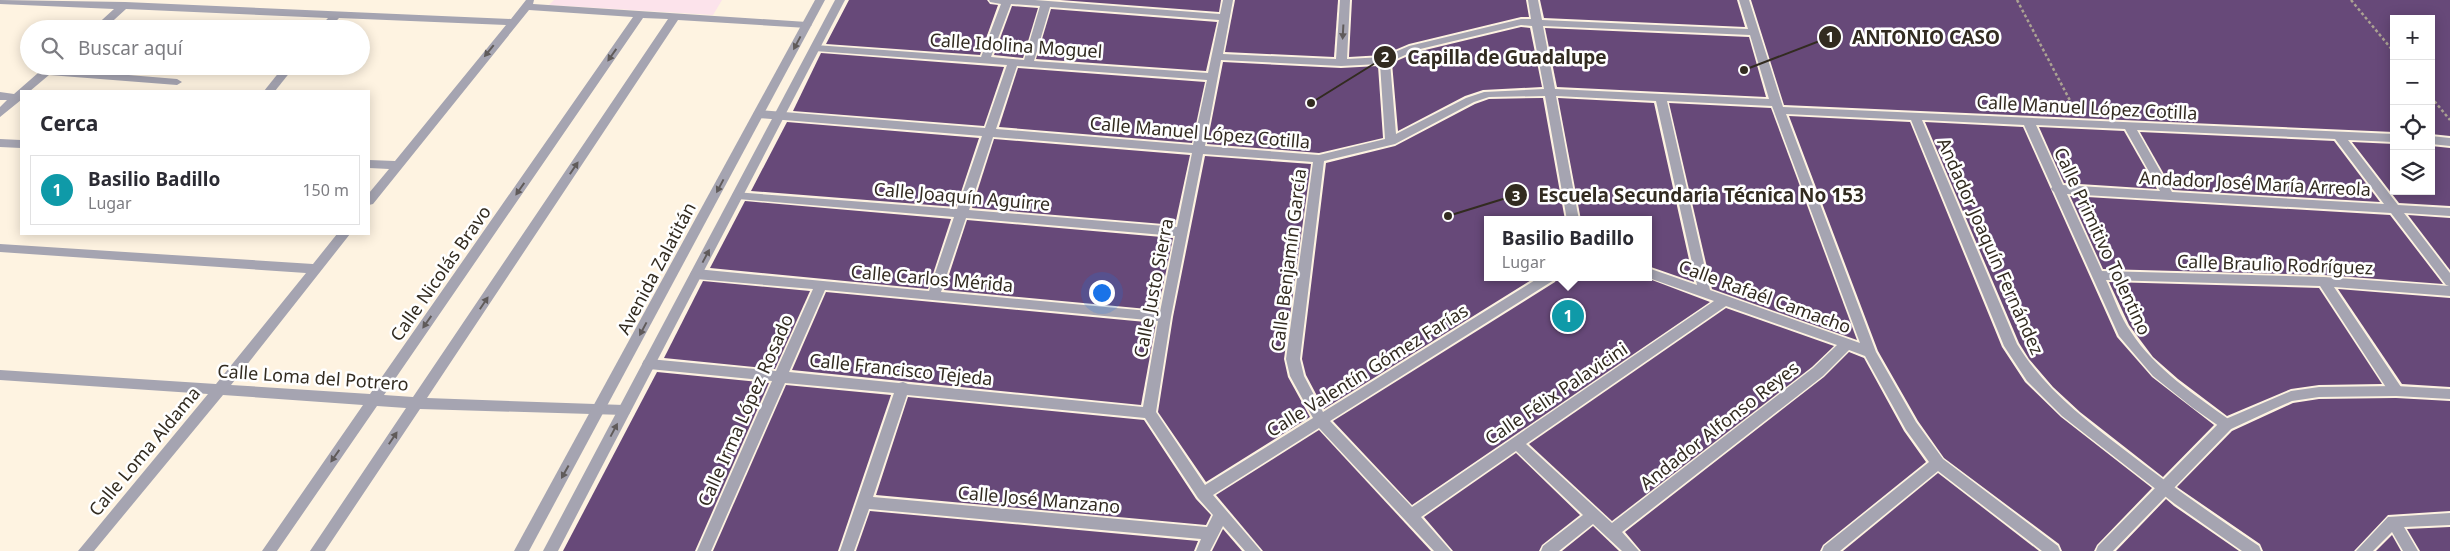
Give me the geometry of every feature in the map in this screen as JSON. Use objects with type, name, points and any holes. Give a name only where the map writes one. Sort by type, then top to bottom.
[{"type":"street","points":[[108,20],[131,0]]},
{"type":"street","name":"Avenida Zalatitán","points":[[521,551],[600,409],[820,0]]},
{"type":"street","points":[[550,551],[840,0]]},
{"type":"street","points":[[994,0],[1029,1],[1046,4],[1225,17]]},
{"type":"street","name":"Calle Justo Sierra","points":[[1149,413],[1165,317],[1228,0]]},
{"type":"street","points":[[1336,0],[1346,0],[1341,64]]},
{"type":"street","points":[[1533,0],[1572,216]]},
{"type":"street","points":[[1744,0],[1777,106],[1870,352],[1911,426],[1938,463],[2053,551]]},
{"type":"street","points":[[0,1],[122,8],[512,22]]},
{"type":"street","points":[[985,60],[1007,1]]},
{"type":"street","points":[[370,200],[512,22],[529,4],[640,15],[807,25]]},
{"type":"street","points":[[1028,63],[1046,4]]},
{"type":"street","name":"Calle Nicolás Bravo","points":[[269,551],[640,15]]},
{"type":"street","points":[[331,20],[335,16]]},
{"type":"street","points":[[317,551],[675,17]]},
{"type":"street","points":[[1218,57],[1341,64],[1385,60],[1413,48],[1511,23],[1537,22],[1754,32]]},
{"type":"street","name":"Calle Idolina Moguel","points":[[815,48],[1214,76]]},
{"type":"street","points":[[1385,60],[1391,141]]},
{"type":"street","points":[[934,295],[1013,62]]},
{"type":"street","points":[[27,90],[43,75]]},
{"type":"street","points":[[109,75],[177,82]]},
{"type":"street","points":[[270,90],[282,75]]},
{"type":"street","name":"Calle Manuel López Cotilla","points":[[759,114],[1319,159],[1391,141],[1470,100],[1488,94],[1549,92],[1661,97],[1915,117],[2390,138]]},
{"type":"street","points":[[0,96],[20,95]]},
{"type":"street","points":[[0,113],[20,96]]},
{"type":"street","points":[[1661,97],[1705,294]]},
{"type":"street","name":"Andador Joaquín Fernández","points":[[1915,117],[2010,346],[2026,372],[2050,399],[2164,490],[2254,551]]},
{"type":"street","name":"Calle Primitivo Tolentino","points":[[2028,121],[2057,189],[2099,275],[2124,333],[2138,353],[2155,370],[2226,425]]},
{"type":"street","points":[[2130,126],[2168,195]]},
{"type":"street","points":[[2338,135],[2450,282]]},
{"type":"street","points":[[2435,140],[2450,142]]},
{"type":"street","points":[[0,142],[20,144]]},
{"type":"street","name":"Calle Benjamín García","points":[[1319,159],[1293,359],[1297,376],[1321,421],[1444,551]]},
{"type":"street","points":[[370,164],[396,165]]},
{"type":"street","name":"Andador José María Arreola","points":[[2057,189],[2450,212]]},
{"type":"street","name":"Calle Joaquín Aguirre","points":[[738,195],[1183,232]]},
{"type":"street","name":"Calle Loma Aldama","points":[[85,551],[220,389],[343,235]]},
{"type":"street","points":[[0,248],[317,269]]},
{"type":"street","name":"Calle Carlos Mérida","points":[[696,274],[1165,317]]},
{"type":"street","name":"Calle Rafaél Camacho","points":[[1652,274],[1870,352]]},
{"type":"street","name":"Calle Braulio Rodríguez","points":[[2099,275],[2324,282],[2450,291]]},
{"type":"street","name":"Calle Valentín Gómez Farías","points":[[1204,494],[1544,281]]},
{"type":"street","points":[[2324,282],[2396,391]]},
{"type":"street","name":"Calle Irma López Rosado","points":[[704,551],[821,285]]},
{"type":"street","name":"Calle Félix Palavicini","points":[[1410,516],[1724,300]]},
{"type":"street","name":"Andador Alfonso Reyes","points":[[1611,532],[1818,372],[1846,344]]},
{"type":"street","name":"Calle Francisco Tejeda","points":[[649,364],[903,387],[1149,413]]},
{"type":"street","name":"Calle Loma del Potrero","points":[[0,375],[417,403],[624,410]]},
{"type":"street","points":[[847,551],[903,387]]},
{"type":"street","points":[[2103,551],[2226,425],[2291,396],[2319,392],[2396,391],[2450,394]]},
{"type":"street","points":[[1149,413],[1204,494],[1254,551]]},
{"type":"street","points":[[1516,443],[1632,551]]},
{"type":"street","points":[[1829,551],[1938,463]]},
{"type":"street","name":"Calle José Manzano","points":[[864,502],[1211,534]]},
{"type":"street","points":[[1203,551],[1221,514]]},
{"type":"street","points":[[1548,551],[1594,515]]},
{"type":"street","points":[[2363,551],[2393,521],[2450,519]]},
{"type":"street","points":[[2393,521],[2411,551]]},
{"type":"path","points":[[2017,0],[2083,124]]},
{"type":"path","points":[[2351,0],[2390,47]]},
{"type":"path","points":[[2435,102],[2450,120]]},
{"type":"shaded area","points":[[554,0],[722,0],[713,15],[549,5]]},
{"type":"building","points":[[849,0],[987,0],[990,4],[998,5],[980,55],[826,44]]},
{"type":"building","points":[[1060,0],[1221,0],[1219,12]]},
{"type":"building","points":[[1235,0],[1338,0],[1334,57],[1225,52]]},
{"type":"building","points":[[1352,0],[1526,0],[1529,17],[1521,17],[1409,44],[1383,55],[1349,57]]},
{"type":"building","points":[[1540,0],[1737,0],[1745,27],[1544,18]]},
{"type":"building","points":[[1751,0],[2450,0],[2450,136],[2435,134],[2435,15],[2390,15],[2390,132],[1784,105]]},
{"type":"building","points":[[1012,6],[1038,8],[1023,58],[994,55]]},
{"type":"building","points":[[1051,9],[1217,22],[1206,71],[1036,59]]},
{"type":"building","points":[[1521,27],[1530,28],[1542,87],[1483,90],[1465,96],[1398,131],[1392,63],[1417,52]]},
{"type":"building","points":[[1545,28],[1749,37],[1766,97],[1557,87]]},
{"type":"building","points":[[821,53],[1004,67],[984,126],[793,111]]},
{"type":"building","points":[[1223,62],[1341,68],[1378,66],[1383,138],[1319,153],[1207,144]]},
{"type":"building","points":[[1018,68],[1205,82],[1192,143],[999,127]]},
{"type":"building","points":[[1543,98],[1564,216],[1484,216],[1484,281],[1530,281],[1324,409],[1306,375],[1302,359],[1326,163],[1395,146],[1475,104],[1489,99]]},
{"type":"building","points":[[1558,98],[1654,103],[1694,282],[1652,267],[1652,216],[1580,216]]},
{"type":"building","points":[[1669,103],[1771,108],[1857,340],[1712,289]]},
{"type":"building","points":[[1789,116],[1910,122],[2002,347],[2025,382],[2061,417],[2152,488],[2097,545],[2094,551],[2062,551],[2059,544],[1944,458],[1918,421],[1878,351]]},
{"type":"building","points":[[787,122],[979,138],[956,207],[751,191]]},
{"type":"building","points":[[1925,122],[2023,127],[2117,337],[2152,377],[2214,425],[2163,477],[2080,412],[2053,387],[2029,359],[2019,343]]},
{"type":"building","points":[[2039,127],[2124,131],[2157,189],[2064,183]]},
{"type":"building","points":[[2140,132],[2334,141],[2380,202],[2173,190]]},
{"type":"building","points":[[994,139],[1190,155],[1175,225],[972,208]]},
{"type":"building","points":[[2352,142],[2390,144],[2390,191]]},
{"type":"building","points":[[2435,146],[2450,148],[2450,206],[2399,203],[2393,195],[2435,195]]},
{"type":"building","points":[[1205,156],[1311,164],[1284,359],[1288,377],[1310,417],[1206,482],[1158,412],[1173,317]]},
{"type":"building","points":[[2070,196],[2390,215],[2443,284],[2324,275],[2103,269]]},
{"type":"building","points":[[745,201],[951,219],[928,289],[710,268]]},
{"type":"building","points":[[2408,215],[2450,218],[2450,270]]},
{"type":"building","points":[[967,220],[1173,238],[1158,310],[944,290]]},
{"type":"building","points":[[1652,280],[1710,302],[1412,505],[1333,421],[1555,282]]},
{"type":"building","points":[[703,281],[810,291],[775,369],[664,358]]},
{"type":"building","points":[[2109,282],[2319,288],[2382,384],[2319,385],[2291,389],[2227,416],[2178,379],[2153,357],[2129,325]]},
{"type":"building","points":[[2338,289],[2450,298],[2450,387],[2402,384]]},
{"type":"building","points":[[826,292],[1156,323],[1141,405],[792,370]]},
{"type":"building","points":[[1726,308],[1834,346],[1812,367],[1612,521],[1529,444]]},
{"type":"building","points":[[1849,352],[1864,358],[1904,431],[1926,462],[1823,545],[1820,551],[1641,551],[1625,532],[1824,377]]},
{"type":"building","points":[[657,372],[769,383],[695,551],[563,551]]},
{"type":"building","points":[[786,385],[891,395],[838,551],[713,551]]},
{"type":"building","points":[[908,397],[1144,420],[1196,499],[1211,515],[1206,525],[876,495]]},
{"type":"building","points":[[2396,398],[2450,401],[2450,511],[2388,515],[2354,551],[2263,551],[2260,544],[2177,487],[2232,431],[2293,403],[2319,399]]},
{"type":"building","points":[[1319,430],[1431,551],[1263,551],[1216,495]]},
{"type":"building","points":[[1516,453],[1580,515],[1542,545],[1539,551],[1453,551],[1424,517]]},
{"type":"building","points":[[1938,473],[2039,551],[1843,551]]},
{"type":"building","points":[[2166,499],[2174,506],[2239,551],[2116,551]]},
{"type":"building","points":[[870,511],[1198,541],[1194,551],[856,551]]},
{"type":"building","points":[[1593,526],[1619,551],[1562,551]]},
{"type":"building","points":[[2450,527],[2450,551],[2420,551],[2407,529]]},
{"type":"building","points":[[1223,529],[1242,551],[1212,551]]},
{"type":"building","points":[[2392,535],[2401,551],[2376,551]]},
{"type":"place","name":"ANTONIO CASO","points":[[1744,70]]},
{"type":"place","name":"Capilla de Guadalupe","points":[[1311,103]]},
{"type":"place","name":"Escuela Secundaria Técnica No 153","points":[[1448,216]]},
{"type":"place","name":"Basilio Badillo","points":[[1568,316]]}]
